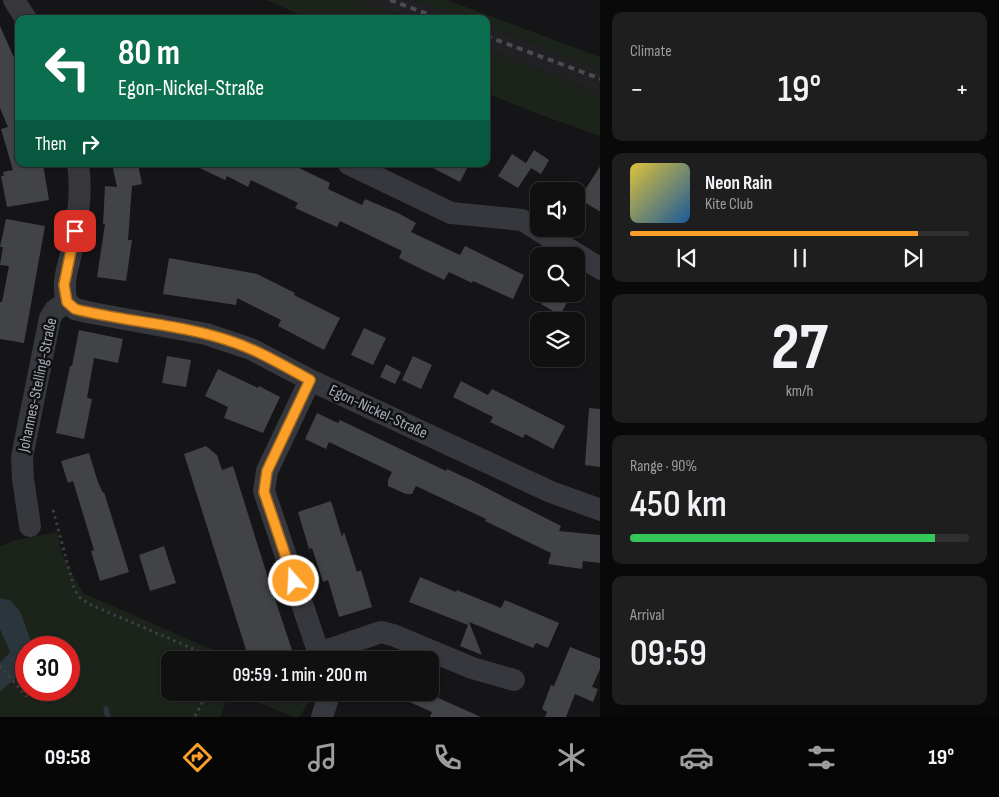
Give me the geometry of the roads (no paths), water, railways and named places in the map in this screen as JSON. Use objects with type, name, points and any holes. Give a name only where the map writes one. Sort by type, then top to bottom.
[{"type":"street","points":[[14,0],[23,15]]},
{"type":"street","name":"Johannes-Stelling-Straße","points":[[30,526],[23,479],[22,457],[50,318],[55,310],[67,302],[64,285],[73,246],[80,201],[78,167]]},
{"type":"street","points":[[355,167],[452,213],[522,220],[600,269]]},
{"type":"street","name":"Egon-Nickel-Straße","points":[[67,302],[75,309],[206,334],[252,349],[310,380],[551,492],[600,510]]},
{"type":"street","points":[[310,380],[267,471],[264,492],[318,651]]},
{"type":"street","points":[[335,651],[381,632],[429,651]]},
{"type":"street","points":[[439,655],[472,668],[514,680]]},
{"type":"street","points":[[322,717],[327,701]]},
{"type":"waterway","points":[[106,709],[108,717]]},
{"type":"railway","points":[[390,0],[430,15]]},
{"type":"railway","points":[[490,37],[600,79]]}]
